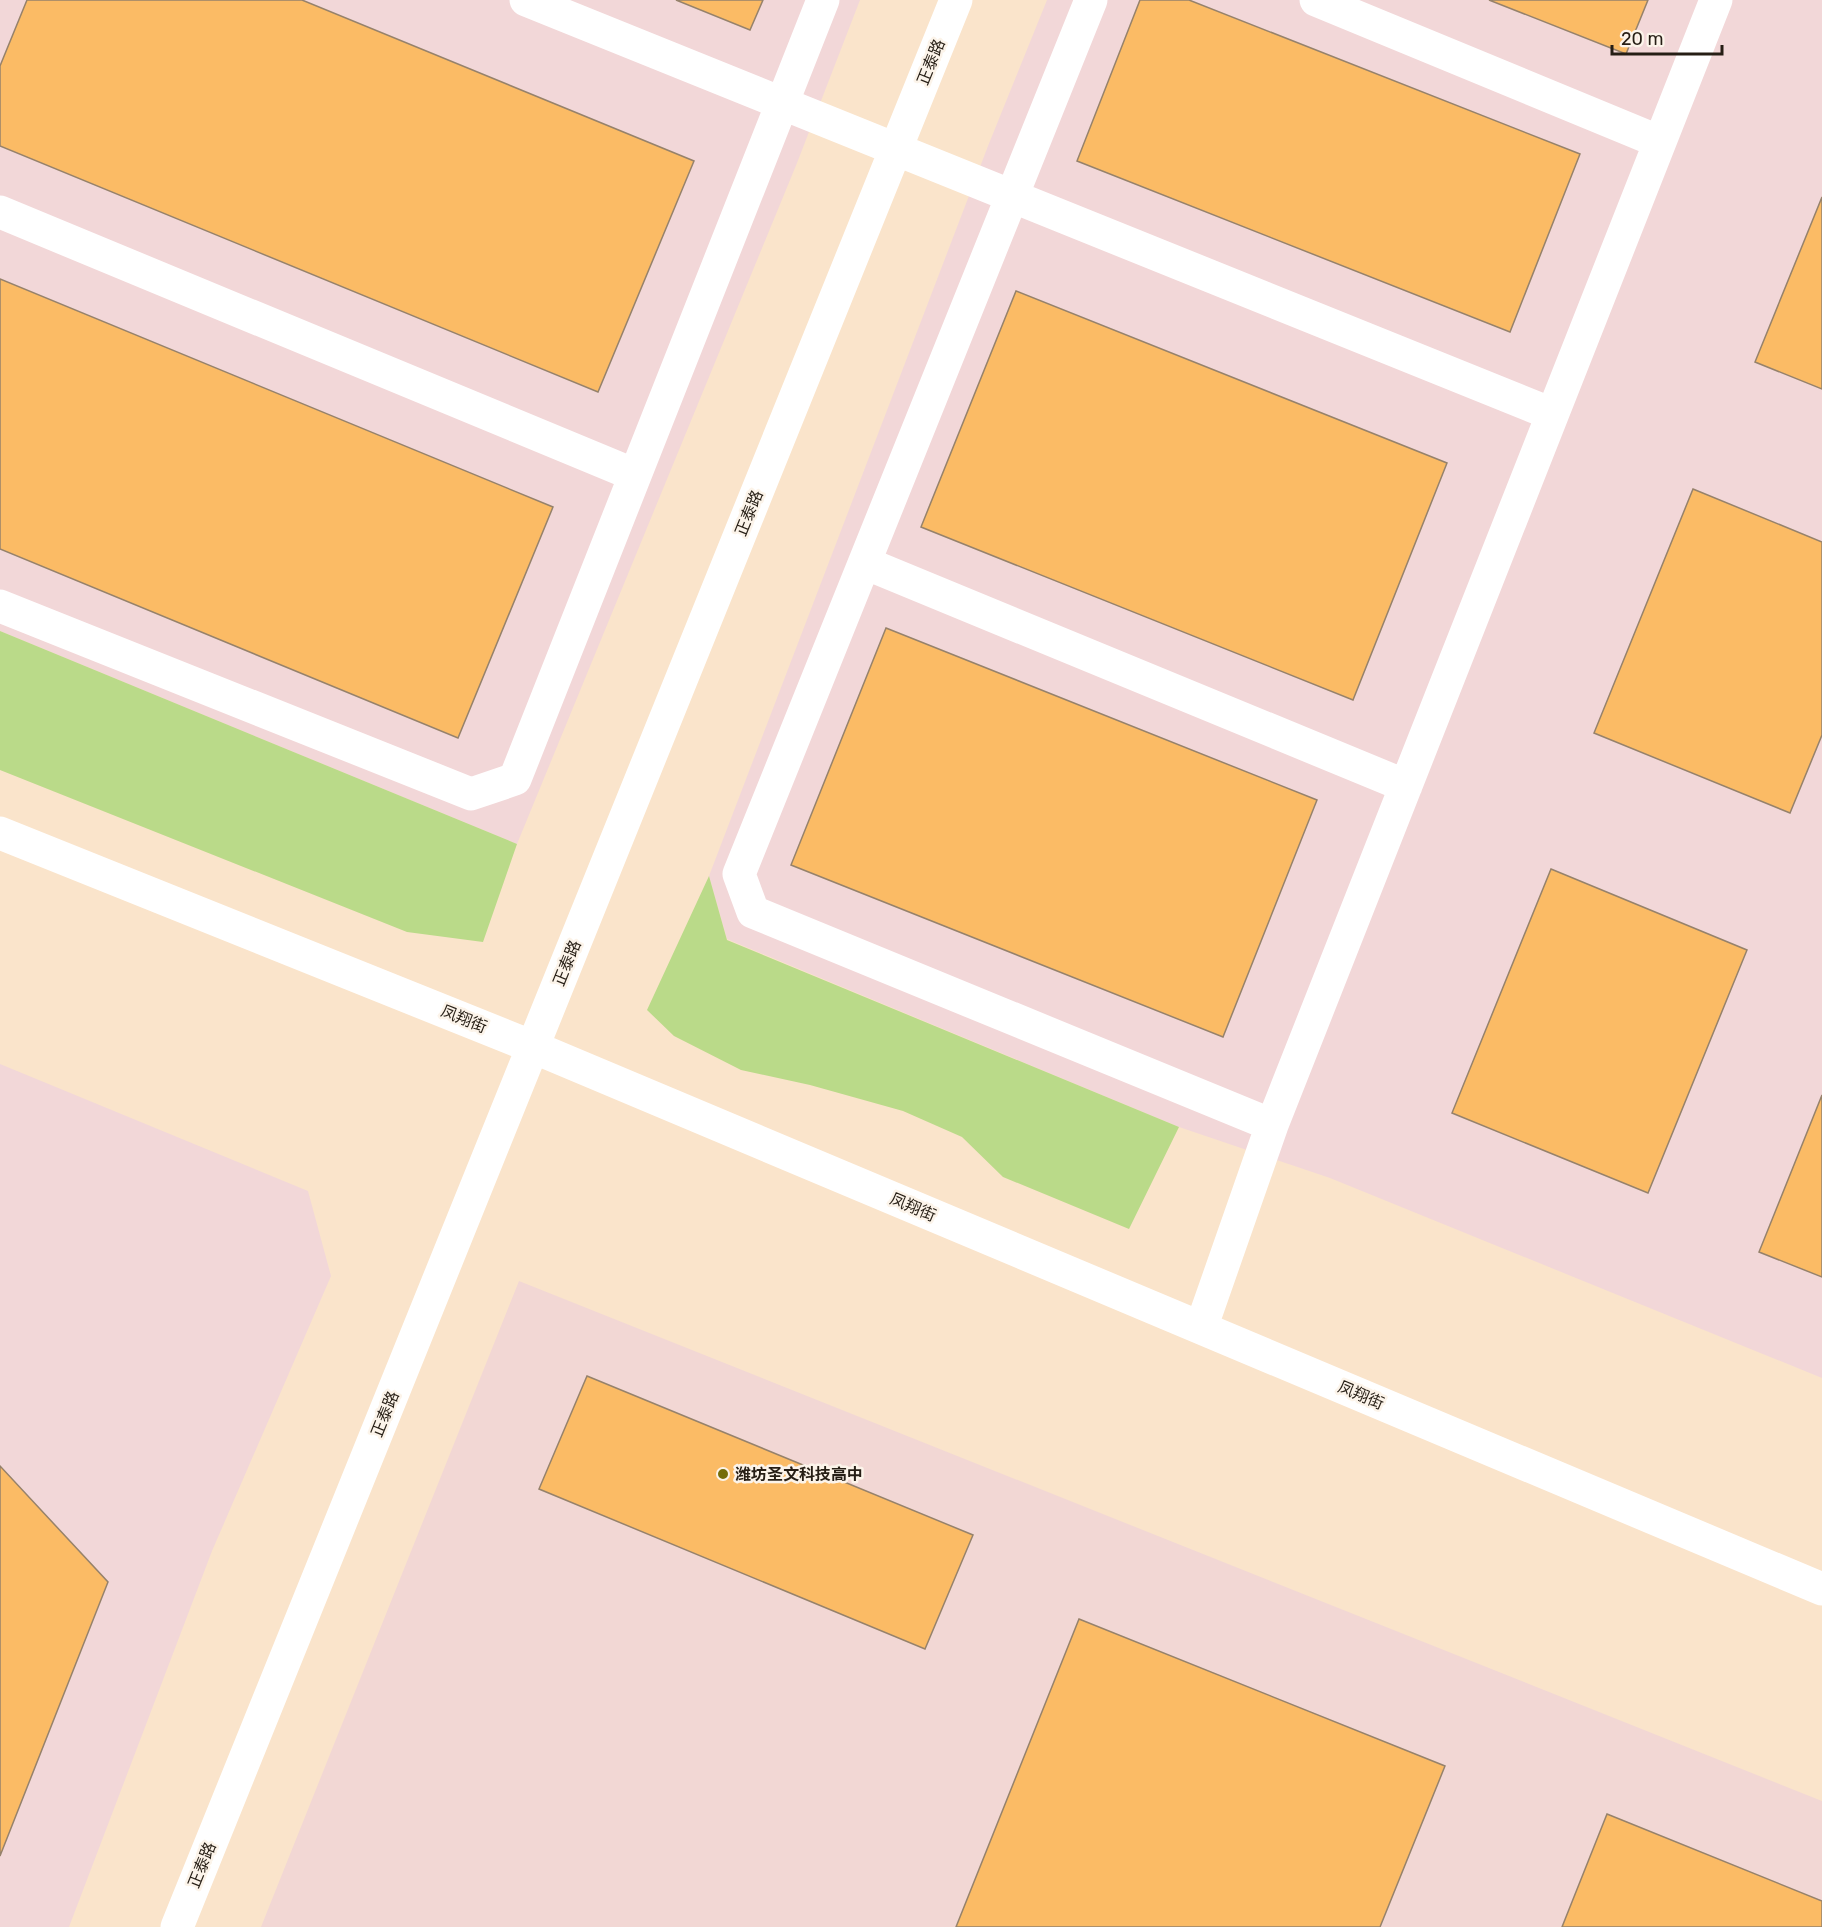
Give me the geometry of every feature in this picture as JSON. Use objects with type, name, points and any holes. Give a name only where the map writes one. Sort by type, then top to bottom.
[{"type":"street","points":[[526,0],[1552,414]]},
{"type":"street","points":[[0,606],[471,795],[515,778],[823,0]]},
{"type":"street","name":"正泰路","points":[[177,1927],[956,0]]},
{"type":"street","points":[[1091,0],[739,874],[753,912],[1272,1125]]},
{"type":"street","points":[[1316,0],[1660,142]]},
{"type":"street","points":[[1201,1328],[1272,1125],[1716,0]]},
{"type":"street","points":[[0,212],[635,475]]},
{"type":"street","points":[[865,562],[1406,786]]},
{"type":"street","name":"凤翔街","points":[[0,833],[533,1047],[1822,1589]]},
{"type":"shaded area","points":[[0,0],[860,0],[797,163],[517,844],[0,631]]},
{"type":"shaded area","points":[[1047,0],[1822,0],[1822,1378],[1330,1178],[1179,1127],[727,939],[709,876],[988,146]]},
{"type":"shaded area","points":[[0,1064],[308,1191],[331,1276],[212,1551],[69,1927],[0,1927]]},
{"type":"shaded area","name":"潍坊圣文科技高中","points":[[519,1281],[1822,1801],[1822,1927],[261,1927]]},
{"type":"green space","points":[[0,631],[517,844],[483,942],[407,932],[0,770]]},
{"type":"green space","points":[[709,876],[727,940],[1179,1127],[1129,1229],[1003,1177],[962,1137],[903,1111],[810,1085],[741,1070],[674,1036],[647,1010]]},
{"type":"building","points":[[27,0],[302,0],[694,161],[598,392],[0,146],[0,66]]},
{"type":"building","points":[[676,0],[763,0],[750,30]]},
{"type":"building","points":[[1140,0],[1189,0],[1580,154],[1510,332],[1077,161]]},
{"type":"building","points":[[1489,0],[1648,0],[1626,54]]},
{"type":"building","points":[[1822,197],[1822,389],[1755,362]]},
{"type":"building","points":[[0,279],[553,507],[458,738],[0,549]]},
{"type":"building","points":[[1016,291],[1447,463],[1353,700],[921,527]]},
{"type":"building","points":[[1693,489],[1822,542],[1822,735],[1790,813],[1594,733]]},
{"type":"building","points":[[886,628],[1317,800],[1223,1037],[791,865]]},
{"type":"building","points":[[1551,869],[1747,950],[1648,1193],[1452,1113]]},
{"type":"building","points":[[1822,1095],[1822,1277],[1759,1252]]},
{"type":"building","points":[[587,1376],[973,1535],[925,1649],[539,1489]]},
{"type":"building","points":[[0,1466],[108,1582],[0,1856]]},
{"type":"building","points":[[1079,1619],[1445,1766],[1380,1927],[956,1927]]},
{"type":"building","points":[[1607,1814],[1822,1901],[1822,1927],[1562,1927]]},
{"type":"place","name":"潍坊圣文科技高中","points":[[723,1474]]}]
